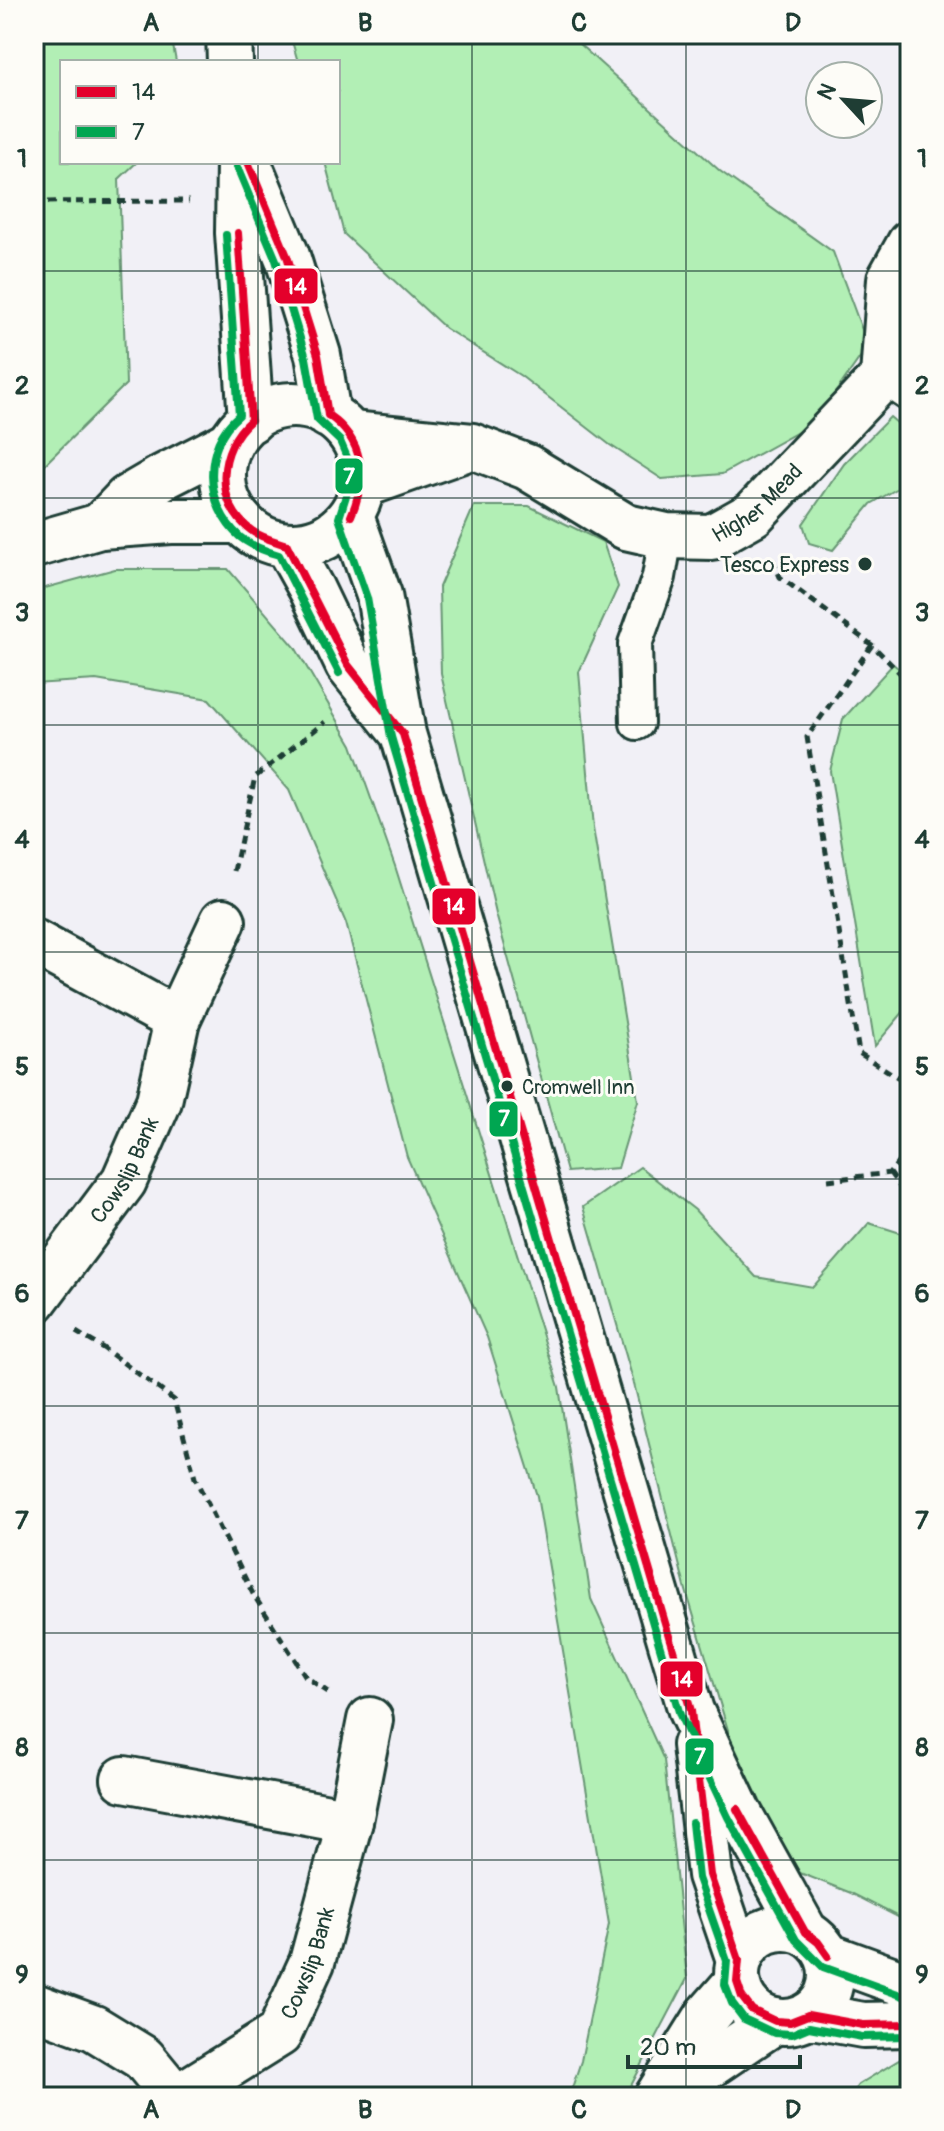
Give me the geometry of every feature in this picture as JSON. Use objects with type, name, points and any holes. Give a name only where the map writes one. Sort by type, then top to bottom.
[{"type":"street","points":[[229,34],[230,60]]},
{"type":"street","points":[[239,164],[241,432],[223,467],[225,491],[240,521],[259,537],[287,545],[311,543],[334,533],[357,500],[472,446]]},
{"type":"street","points":[[249,164],[287,256],[339,424],[361,455],[357,500],[379,595],[403,734],[691,1711],[738,1811],[816,1944],[831,1976],[829,1991],[820,2005],[792,2018],[660,2097]]},
{"type":"street","name":"Higher Mead","points":[[339,424],[472,446],[527,467],[626,527],[666,536],[712,537],[753,514],[896,386],[890,279],[910,243]]},
{"type":"street","points":[[100,526],[127,498],[241,432],[264,411],[288,405],[304,406],[339,424]]},
{"type":"street","points":[[34,545],[100,526],[171,521],[240,521]]},
{"type":"street","points":[[287,545],[348,665],[403,734]]},
{"type":"street","name":"Cowslip Bank","points":[[34,1301],[124,1181],[159,1101],[177,1020],[223,921]]},
{"type":"street","points":[[34,942],[177,1020]]},
{"type":"street","points":[[691,1711],[710,1875],[738,1971],[742,1997],[752,2010],[792,2018],[863,2025],[910,2024]]},
{"type":"street","name":"Cowslip Bank","points":[[34,2006],[94,2028],[143,2058],[177,2097],[279,2034],[312,1962],[350,1821],[370,1720]]},
{"type":"street","points":[[124,1779],[350,1821]]},
{"type":"street","points":[[660,2097],[738,1971],[753,1939],[773,1929],[790,1928],[816,1944],[910,1986]]},
{"type":"lane","points":[[637,723],[635,644],[659,577],[666,536]]},
{"type":"path","points":[[34,202],[197,201]]},
{"type":"path","points":[[753,514],[780,577],[872,645],[910,683]]},
{"type":"path","points":[[872,645],[807,737],[859,1053],[910,1085]]},
{"type":"path","points":[[223,921],[255,777],[334,715]]},
{"type":"path","points":[[910,999],[905,1010],[910,1022]]},
{"type":"path","points":[[828,1180],[890,1173],[910,1147]]},
{"type":"path","points":[[890,1173],[910,1201]]},
{"type":"path","points":[[75,1332],[103,1348],[174,1400],[195,1478],[253,1594],[306,1677],[370,1720]]},
{"type":"green space","points":[[34,34],[171,34],[176,60],[60,60],[60,164],[135,164],[119,179],[126,384],[34,475]]},
{"type":"green space","points":[[290,34],[568,34],[720,171],[833,252],[868,346],[814,423],[722,474],[662,479],[610,445],[521,376],[445,328],[344,234],[326,164],[340,164],[340,60],[297,60]]},
{"type":"green space","points":[[890,417],[910,434],[910,481],[871,504],[833,550],[809,543],[803,524],[844,464]]},
{"type":"green space","points":[[474,506],[529,506],[603,542],[618,587],[579,672],[593,828],[638,1101],[618,1168],[567,1172],[496,914],[441,674],[439,587]]},
{"type":"green space","points":[[115,569],[228,569],[295,647],[352,745],[395,866],[559,1387],[591,1599],[664,1760],[687,1979],[625,2097],[569,2097],[581,2061],[609,1924],[537,1496],[487,1337],[407,1157],[346,923],[289,790],[209,699],[96,680],[34,684],[34,591]]},
{"type":"green space","points":[[893,664],[910,677],[910,954],[905,1010],[875,1046],[830,771],[843,719]]},
{"type":"green space","points":[[640,1167],[695,1210],[756,1277],[813,1287],[869,1223],[910,1236],[910,1923],[851,1893],[800,1873],[740,1770],[685,1587],[633,1380],[583,1207]]},
{"type":"green space","points":[[899,2060],[910,2065],[910,2097],[849,2097],[858,2085]]},
{"type":"transit line","name":"14","points":[[249,164],[287,256],[318,355],[328,415]]},
{"type":"transit line","name":"7","points":[[237,167],[276,260],[306,358],[317,419],[340,441],[349,462],[349,486],[339,518],[367,598],[391,737],[680,1715],[728,1817],[796,1940],[823,1967],[906,1997]]},
{"type":"transit line","name":"14","points":[[238,233],[251,420]]},
{"type":"transit line","name":"7","points":[[226,235],[239,415],[218,443],[212,476],[214,493],[219,509],[240,537],[258,548],[279,555],[339,673]]},
{"type":"transit line","name":"14","points":[[328,415],[349,436],[359,460],[360,487],[351,516]]},
{"type":"transit line","name":"14","points":[[251,420],[232,445],[224,476],[226,491],[239,519],[252,531],[287,545]]},
{"type":"transit line","name":"14","points":[[287,545],[348,665],[403,734],[691,1711],[710,1875],[739,1960],[737,1982],[742,1997],[752,2010],[775,2021],[790,2022],[808,2015]]},
{"type":"transit line","name":"14","points":[[737,1809],[805,1932],[818,1942],[828,1956]]},
{"type":"transit line","name":"7","points":[[692,1823],[698,1878],[727,1961],[725,1985],[732,2003],[744,2019],[774,2033],[792,2034],[809,2027],[862,2037],[910,2036]]},
{"type":"transit line","name":"14","points":[[808,2015],[863,2025],[910,2024]]},
{"type":"place","name":"Tesco Express","points":[[865,564]]},
{"type":"place","name":"Cromwell Inn","points":[[507,1086]]}]
